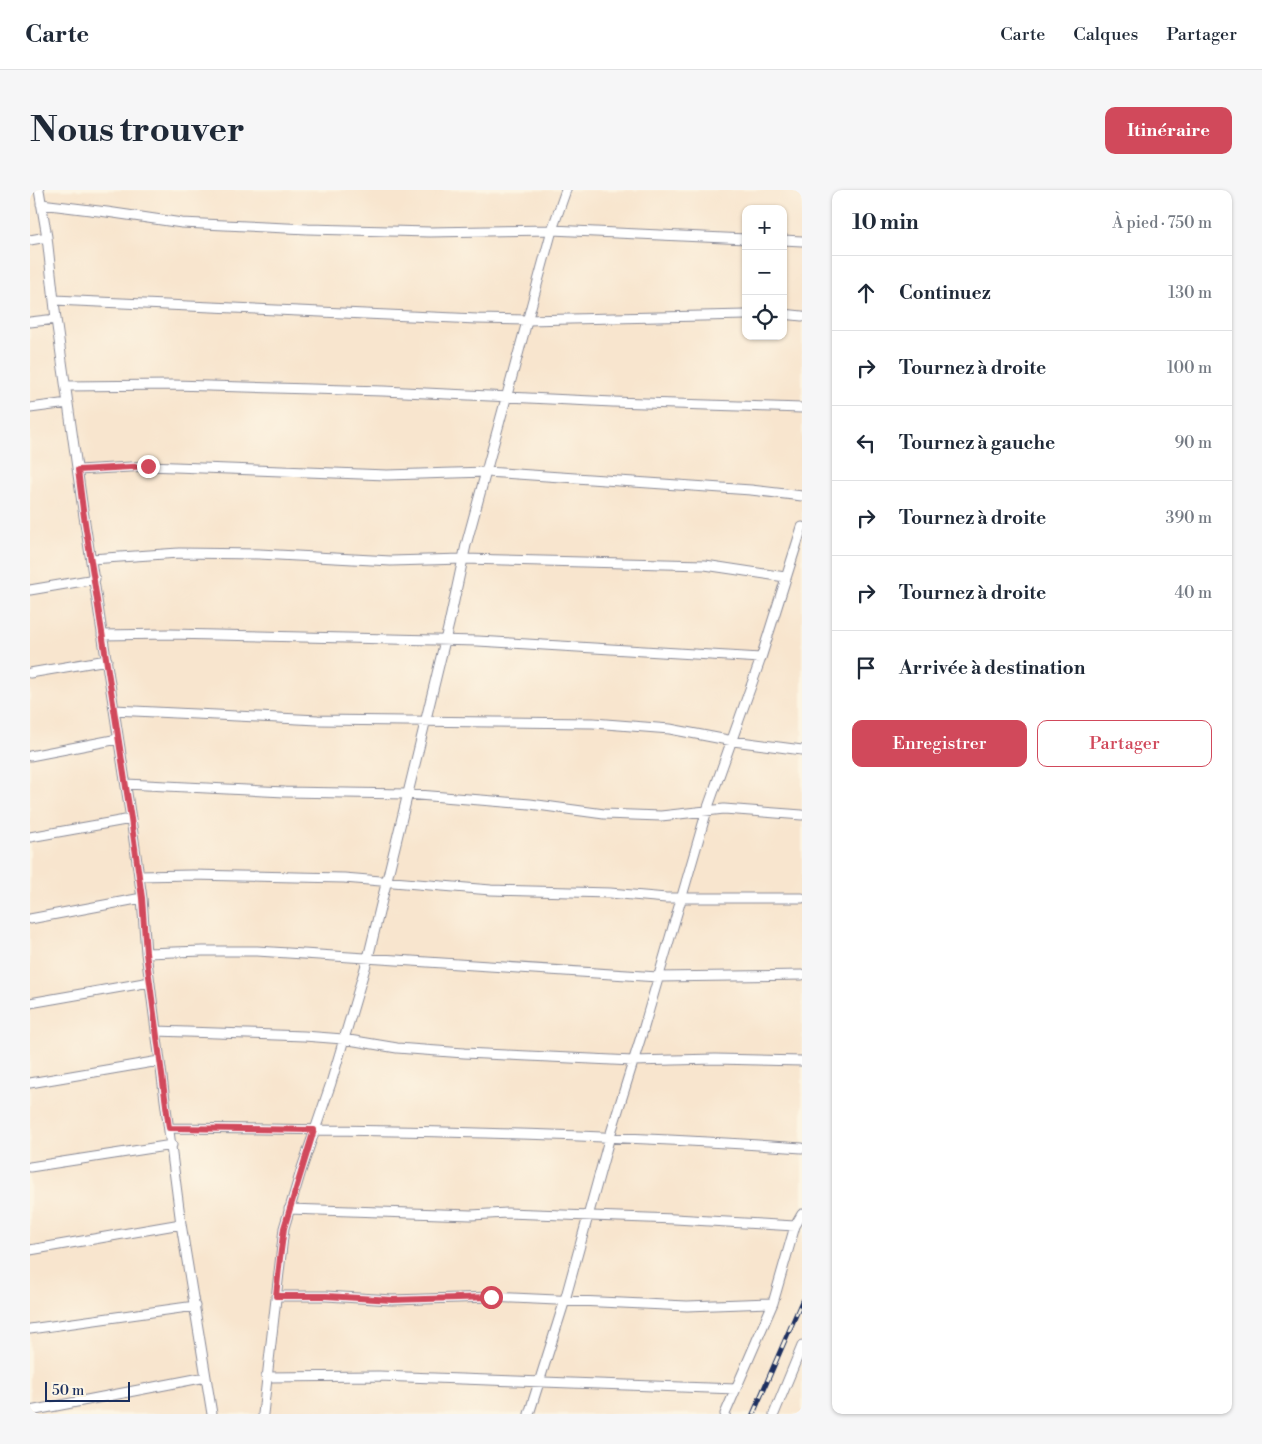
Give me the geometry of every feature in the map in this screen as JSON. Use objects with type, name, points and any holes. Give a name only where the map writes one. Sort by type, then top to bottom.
[{"type":"street","points":[[39,190],[68,402],[142,898],[146,953],[181,1224],[212,1414]]},
{"type":"street","points":[[262,1414],[280,1258],[289,1210],[314,1130],[331,1084],[368,958],[463,559],[552,230],[566,190]]},
{"type":"street","points":[[41,204],[201,224],[420,232],[552,230],[742,238]]},
{"type":"street","points":[[30,240],[47,238]]},
{"type":"street","points":[[787,240],[802,241]]},
{"type":"street","points":[[54,300],[478,319],[527,320],[742,315]]},
{"type":"street","points":[[787,314],[802,316]]},
{"type":"street","points":[[30,322],[56,318]]},
{"type":"street","points":[[66,386],[173,385],[383,391],[802,408]]},
{"type":"street","points":[[30,408],[68,402]]},
{"type":"street","points":[[78,470],[148,466],[387,474],[487,472],[751,490],[802,496]]},
{"type":"street","points":[[530,1414],[565,1300],[610,1136],[644,1027],[707,810],[761,658],[802,527]]},
{"type":"street","points":[[91,559],[179,552],[391,561],[463,559],[706,565],[785,577]]},
{"type":"street","points":[[30,590],[94,578]]},
{"type":"street","points":[[102,635],[170,634],[444,641],[570,646],[761,658]]},
{"type":"street","points":[[30,673],[107,660]]},
{"type":"street","points":[[114,710],[309,719],[593,723],[670,729],[732,741],[802,750]]},
{"type":"street","points":[[30,756],[118,739]]},
{"type":"street","points":[[126,784],[286,792],[406,794],[530,804],[604,814],[661,816],[724,809],[802,815]]},
{"type":"street","points":[[30,837],[131,819]]},
{"type":"street","points":[[138,876],[344,878],[491,890],[610,893],[681,899],[802,898]]},
{"type":"street","points":[[30,919],[142,898]]},
{"type":"street","points":[[146,953],[257,951],[658,977],[802,975]]},
{"type":"street","points":[[30,1003],[150,982]]},
{"type":"street","points":[[156,1031],[295,1035],[343,1039],[397,1048],[633,1061],[715,1059],[802,1061]]},
{"type":"street","points":[[30,1084],[159,1061]]},
{"type":"street","points":[[169,1128],[610,1136],[802,1148]]},
{"type":"street","points":[[30,1167],[172,1145]]},
{"type":"street","points":[[289,1210],[675,1219],[795,1226]]},
{"type":"street","points":[[724,1414],[773,1304],[795,1226],[802,1214]]},
{"type":"street","points":[[30,1250],[181,1224]]},
{"type":"street","points":[[276,1296],[392,1300],[491,1297],[687,1306],[773,1304]]},
{"type":"street","points":[[30,1329],[195,1306]]},
{"type":"street","points":[[774,1414],[802,1346]]},
{"type":"street","points":[[266,1376],[323,1375],[540,1381],[736,1389]]},
{"type":"street","points":[[30,1411],[206,1377]]},
{"type":"railway","points":[[753,1414],[802,1301]]},
{"type":"route","points":[[148,466],[78,470],[142,898],[146,953],[169,1128],[314,1130],[284,1228],[276,1296],[365,1297],[392,1300],[491,1297]]}]
